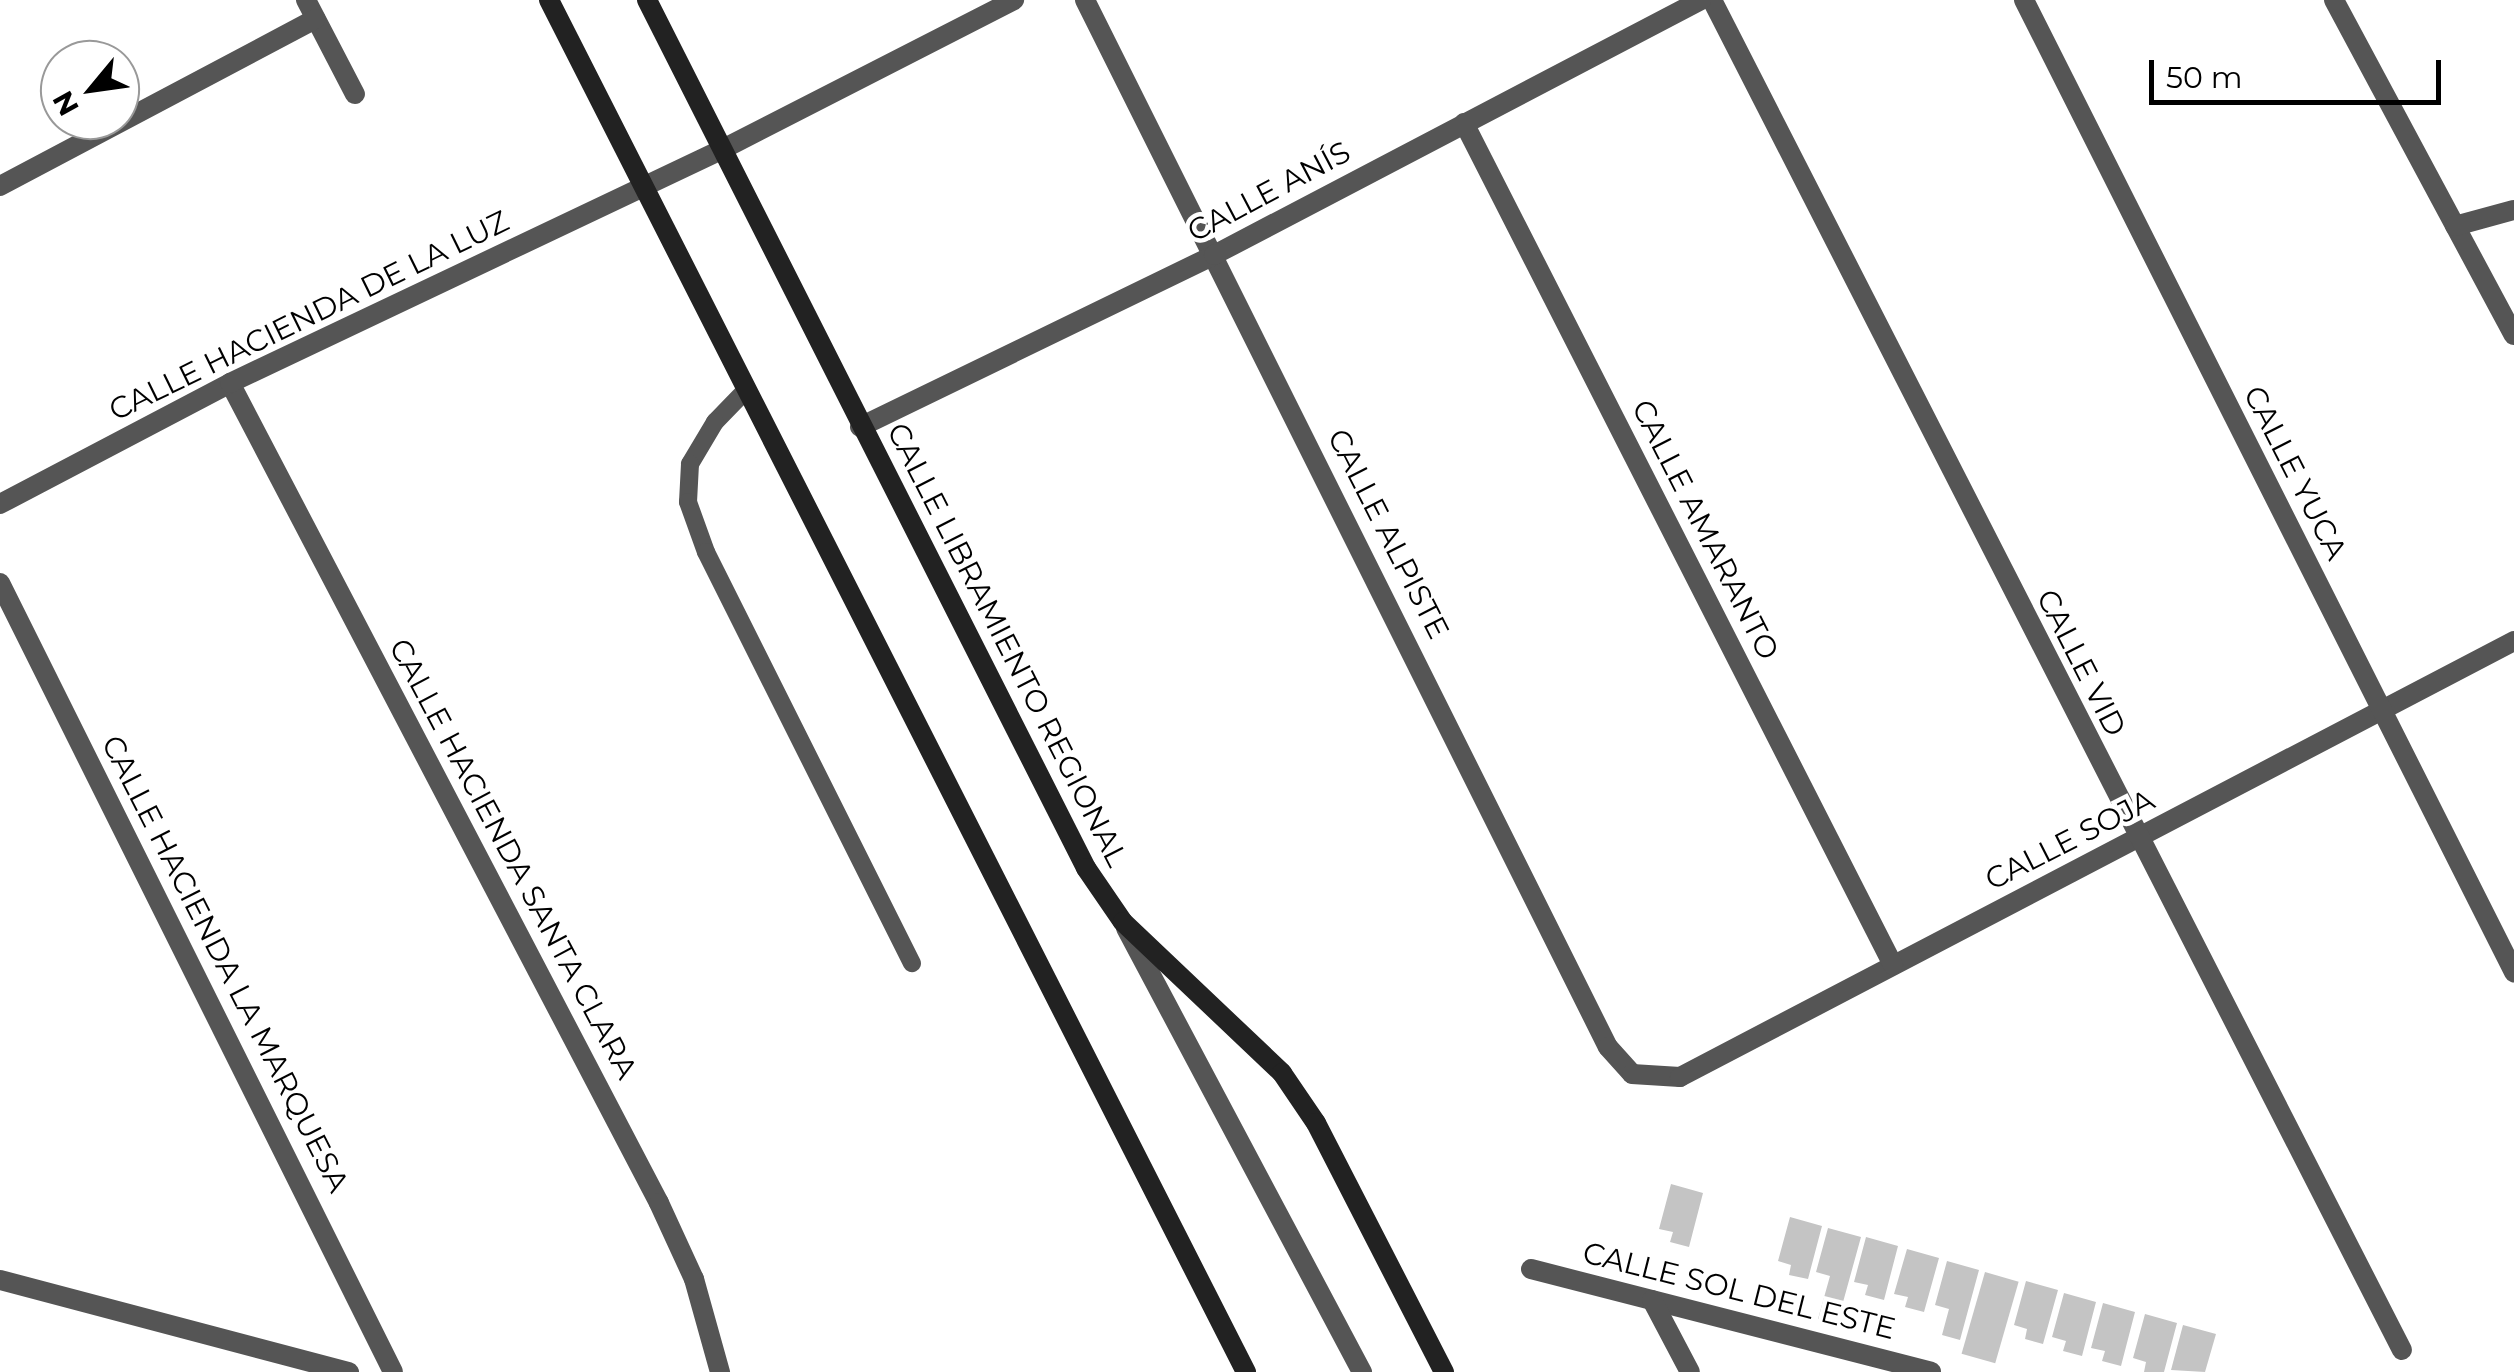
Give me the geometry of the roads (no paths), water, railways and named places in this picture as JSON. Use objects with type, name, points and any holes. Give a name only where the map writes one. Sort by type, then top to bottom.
[{"type":"street","points":[[548,0],[647,186],[1246,1372]]},
{"type":"street","name":"CALLE LIBRAMIENTO REGIONAL","points":[[646,0],[1086,868],[1123,922],[1282,1073],[1316,1123],[1444,1372]]},
{"type":"street","name":"CALLE HACIENDA DE LA LUZ","points":[[0,504],[230,383],[723,150],[1014,0]]},
{"type":"street","name":"CALLE ALPISTE","points":[[1085,0],[1608,1047],[1632,1074],[1650,1080]]},
{"type":"street","name":"CALLE ANÍS","points":[[860,427],[1214,254],[1700,0]]},
{"type":"street","name":"CALLE VID","points":[[1712,0],[2402,1350]]},
{"type":"street","name":"CALLE YUCA","points":[[2024,0],[2514,972]]},
{"type":"street","points":[[2334,0],[2514,335]]},
{"type":"street","points":[[0,186],[311,9],[356,94]]},
{"type":"street","name":"CALLE AMARANTO","points":[[1464,123],[1893,965]]},
{"type":"street","points":[[2456,226],[2514,210]]},
{"type":"street","name":"CALLE HACIENDA SANTA CLARA","points":[[230,383],[659,1202],[694,1279],[720,1372]]},
{"type":"street","name":"CALLE HACIENDA LA MARQUESA","points":[[0,583],[394,1372]]},
{"type":"street","name":"CALLE SOJA","points":[[1650,1080],[1680,1077],[2514,641]]},
{"type":"street","points":[[1123,922],[1362,1372]]},
{"type":"street","name":"CALLE SOL DEL ESTE","points":[[1531,1269],[1931,1372]]},
{"type":"street","points":[[0,1280],[349,1372]]},
{"type":"street","points":[[1652,1300],[1690,1372]]},
{"type":"lane","points":[[747,389],[715,422],[690,464],[688,502],[706,552],[912,963]]}]
